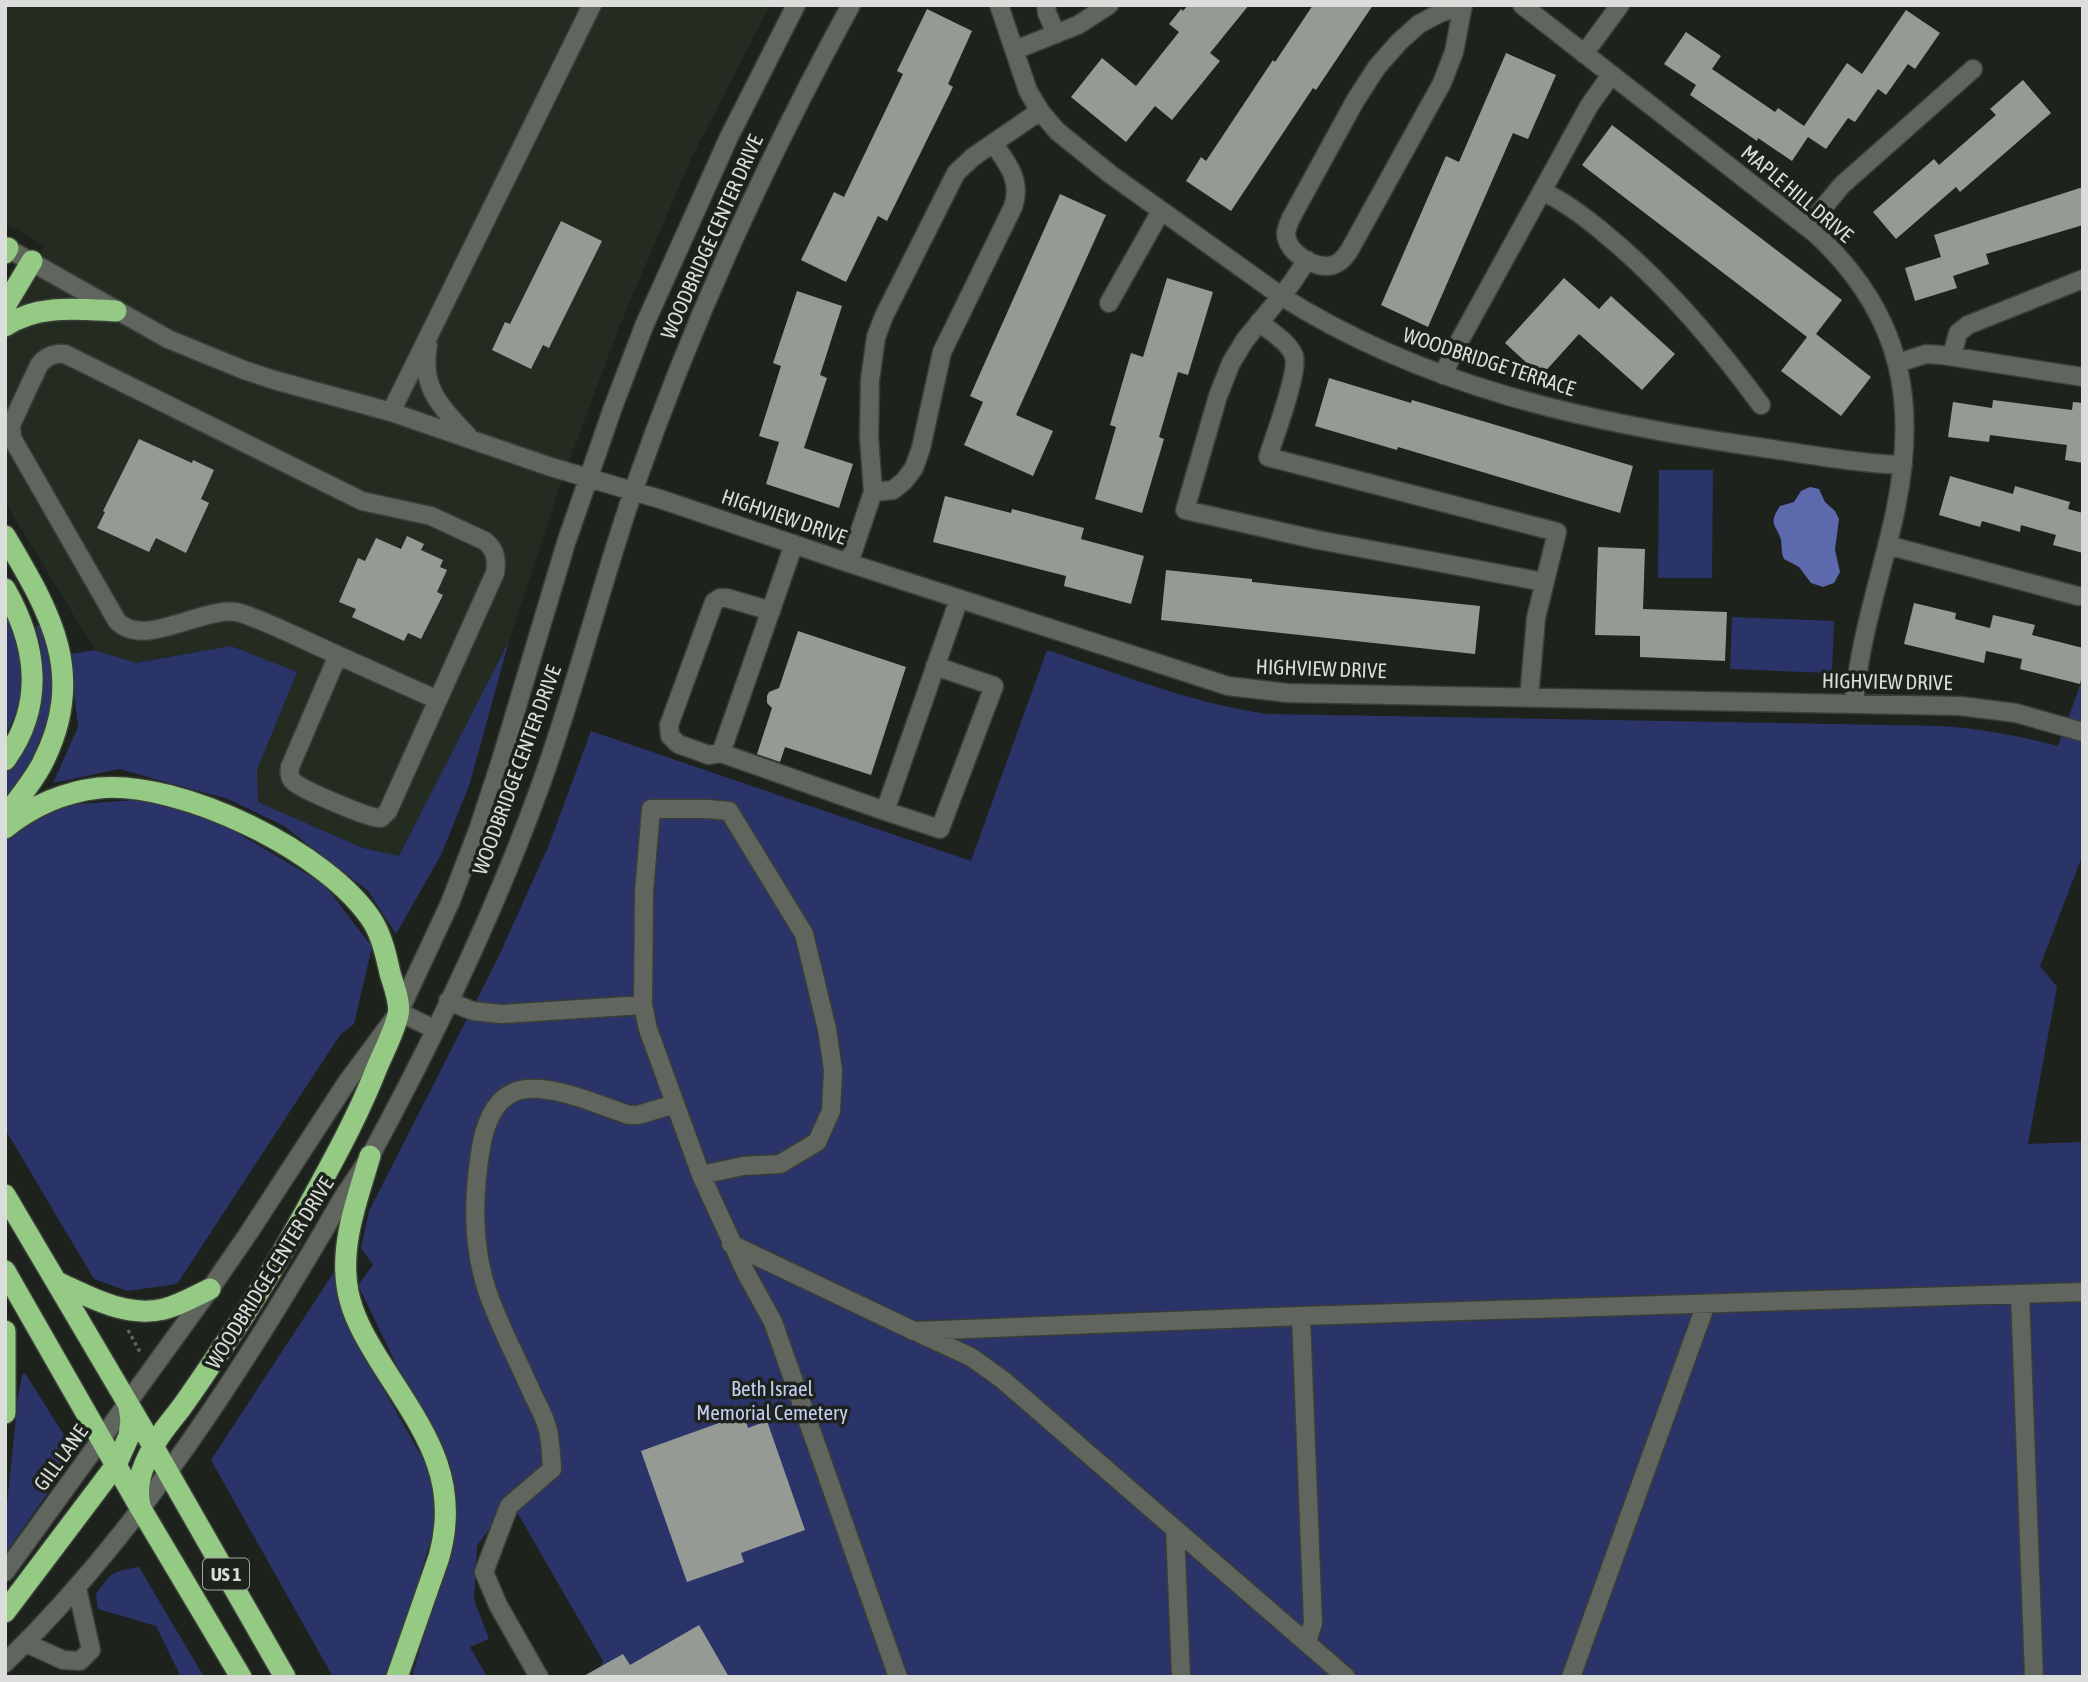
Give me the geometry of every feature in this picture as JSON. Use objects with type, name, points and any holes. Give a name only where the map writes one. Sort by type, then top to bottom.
[{"type":"highway","points":[[5,306],[32,261]]},
{"type":"highway","points":[[5,326],[35,312],[64,309],[116,311]]},
{"type":"highway","points":[[5,536],[49,616],[59,647],[63,678],[60,710],[47,753],[35,776],[5,817]]},
{"type":"highway","points":[[5,589],[24,627],[33,672],[32,690],[24,723],[5,760]]},
{"type":"highway","points":[[5,828],[55,798],[84,791],[116,788],[148,790],[176,796],[237,821],[290,848],[320,868],[364,909],[382,942],[399,1012],[366,1096],[300,1222],[231,1336],[153,1446],[138,1484],[141,1509]]},
{"type":"highway","points":[[370,1156],[347,1244],[345,1269],[348,1294],[368,1342],[431,1448],[441,1474],[446,1507],[441,1549],[397,1677]]},
{"type":"highway","name":"US 1","points":[[5,1195],[285,1677]]},
{"type":"highway","name":"US 1","points":[[5,1271],[241,1677]]},
{"type":"highway","points":[[57,1282],[108,1304],[142,1311],[165,1309],[210,1289]]},
{"type":"highway","points":[[5,1331],[5,1413]]},
{"type":"highway","points":[[5,1612],[116,1465],[125,1448],[130,1428],[131,1414],[128,1403]]},
{"type":"highway","points":[[224,1648],[227,1677]]},
{"type":"street","points":[[391,411],[592,5]]},
{"type":"street","name":"WOODBRIDGE CENTER DRIVE","points":[[128,1403],[248,1234],[347,1082],[399,1012],[450,903],[490,796],[587,478],[644,326],[733,127],[796,5]]},
{"type":"street","name":"WOODBRIDGE CENTER DRIVE","points":[[141,1509],[259,1337],[370,1156],[448,1000],[508,869],[538,792],[634,491],[683,358],[729,250],[790,120],[851,5]]},
{"type":"street","name":"WOODBRIDGE TERRACE","points":[[999,5],[1028,91],[1057,131],[1079,151],[1280,296],[1360,341],[1443,376],[1540,405],[1622,424],[1862,462],[1903,465]]},
{"type":"street","points":[[1046,5],[1056,34]]},
{"type":"street","points":[[1015,50],[1090,19],[1109,5]]},
{"type":"street","name":"MAPLE HILL DRIVE","points":[[1522,5],[1807,227],[1839,258],[1865,292],[1884,326],[1898,363],[1905,404],[1903,465],[1887,545],[1860,650],[1854,704]]},
{"type":"street","points":[[1584,54],[1620,5]]},
{"type":"street","points":[[1463,6],[1454,52],[1442,83],[1349,251],[1341,261],[1319,266],[1294,252],[1286,233],[1289,223],[1361,90],[1387,55],[1410,31],[1440,13],[1463,6]]},
{"type":"street","points":[[1807,227],[1842,186],[1973,69]]},
{"type":"street","points":[[1443,376],[1455,349],[1589,106],[1611,75]]},
{"type":"street","points":[[849,563],[873,492],[869,437],[870,380],[876,337],[884,316],[951,181],[965,162],[1040,111]]},
{"type":"street","points":[[873,492],[892,490],[904,481],[914,468],[921,448],[942,352],[1016,201],[1015,179],[993,144]]},
{"type":"street","points":[[1542,191],[1589,221],[1651,275],[1705,332],[1761,405]]},
{"type":"street","points":[[1109,303],[1161,211]]},
{"type":"street","name":"HIGHVIEW DRIVE","points":[[6,249],[32,261],[168,339],[244,370],[391,411],[587,478],[634,491],[1202,678],[1242,688],[1288,693],[1960,706],[1995,709],[2083,732]]},
{"type":"street","points":[[1307,260],[1237,352],[1226,374],[1185,510],[1318,540],[1544,582]]},
{"type":"street","points":[[1952,356],[1958,333],[1968,325],[2083,279]]},
{"type":"street","points":[[435,322],[425,369],[430,387],[439,404],[470,439]]},
{"type":"street","points":[[1259,322],[1286,344],[1295,361],[1268,457],[1557,532],[1534,631],[1528,698]]},
{"type":"street","points":[[338,655],[289,770],[290,776],[294,783],[374,819],[386,814],[438,700],[495,573],[496,555],[492,547],[485,541],[431,516],[362,501],[65,354],[54,354],[44,359],[11,425],[12,438],[122,626],[132,631],[147,631],[218,613],[237,612],[338,655],[438,700]]},
{"type":"street","points":[[1898,363],[1926,354],[2083,377]]},
{"type":"street","points":[[721,753],[794,544]]},
{"type":"street","points":[[1887,545],[2078,596]]},
{"type":"street","points":[[771,611],[727,598],[714,602],[669,725],[670,736],[678,744],[709,755],[721,753],[940,829],[994,686],[935,666]]},
{"type":"street","points":[[884,811],[959,599]]},
{"type":"street","points":[[701,1175],[743,1166],[780,1164],[817,1142],[831,1111],[833,1070],[827,1029],[804,933],[729,811],[651,809],[644,891],[643,1004],[648,1029],[701,1175],[731,1244],[773,1322],[898,1677]]},
{"type":"street","points":[[448,1000],[473,1011],[502,1014],[643,1004]]},
{"type":"street","points":[[399,1012],[434,1029]]},
{"type":"street","points":[[539,1677],[498,1605],[484,1572],[509,1506],[552,1469],[548,1427],[487,1290],[478,1254],[474,1207],[484,1132],[495,1108],[505,1097],[519,1090],[547,1090],[629,1115],[675,1104]]},
{"type":"street","points":[[731,1244],[971,1357],[1003,1380],[1346,1677]]},
{"type":"street","points":[[914,1331],[2083,1292]]},
{"type":"street","points":[[2020,1294],[2034,1677]]},
{"type":"street","points":[[1571,1677],[1706,1304]]},
{"type":"street","points":[[1301,1316],[1312,1623],[1307,1642]]},
{"type":"street","name":"GILL LANE","points":[[5,1572],[128,1403]]},
{"type":"street","points":[[5,1663],[77,1588],[141,1509]]},
{"type":"street","points":[[1175,1529],[1181,1677]]},
{"type":"street","points":[[26,1643],[63,1660],[79,1661],[90,1650],[77,1588]]},
{"type":"path","points":[[124,1322],[140,1351]]},
{"type":"shaded area","points":[[5,5],[770,5],[688,165],[620,325],[561,483],[509,641],[399,856],[363,848],[258,802],[257,770],[297,672],[231,646],[136,663],[95,650],[5,502],[5,332],[44,245],[5,223]]},
{"type":"shaded area","points":[[1810,487],[1819,489],[1825,502],[1839,519],[1835,550],[1840,572],[1834,583],[1823,587],[1811,583],[1799,567],[1784,559],[1781,540],[1774,524],[1774,517],[1780,506],[1794,502],[1801,491]]},
{"type":"green space","points":[[1659,470],[1713,470],[1712,578],[1658,578]]},
{"type":"green space","points":[[5,615],[17,641],[22,676],[19,701],[5,734]]},
{"type":"green space","points":[[1732,617],[1834,621],[1832,673],[1730,669]]},
{"type":"green space","points":[[42,625],[52,667],[53,685],[48,720],[28,769],[5,797],[6,775],[28,744],[38,715],[43,670],[36,626]]},
{"type":"green space","points":[[509,641],[469,786],[441,855],[396,934],[368,891],[284,826],[228,799],[119,769],[53,783],[78,727],[70,654],[95,650],[136,663],[231,646],[297,672],[257,770],[258,802],[363,848],[399,856]]},
{"type":"green space","name":"Beth Israel Memorial Cemetery","points":[[1047,650],[1185,696],[1269,714],[1943,726],[2001,733],[2058,746],[2083,677],[2083,854],[2040,966],[2057,987],[2028,1144],[2083,1142],[2083,1677],[597,1677],[603,1661],[510,1500],[477,1546],[474,1600],[489,1639],[470,1647],[487,1677],[412,1677],[454,1529],[453,1480],[437,1437],[410,1393],[358,1285],[373,1265],[361,1248],[369,1211],[497,960],[549,845],[591,731],[971,861]]},
{"type":"green space","points":[[151,799],[222,824],[324,884],[372,947],[354,1024],[340,1035],[177,1284],[127,1291],[94,1279],[5,1129],[5,838],[64,805]]},
{"type":"green space","points":[[334,1272],[349,1329],[431,1473],[436,1523],[385,1677],[333,1677],[211,1460]]},
{"type":"green space","points":[[25,1373],[69,1443],[61,1448],[68,1464],[5,1554],[5,1524],[18,1397],[22,1375]]},
{"type":"green space","points":[[139,1567],[204,1677],[181,1677],[156,1626],[98,1609],[96,1594],[110,1577],[118,1572]]},
{"type":"building","points":[[1188,5],[1249,5],[1210,53],[1220,61],[1172,120],[1155,106],[1126,142],[1071,97],[1102,58],[1136,86],[1179,32],[1169,24],[1181,9],[1183,11]]},
{"type":"building","points":[[1313,5],[1373,5],[1316,90],[1313,88],[1231,211],[1186,181],[1201,157],[1206,161]]},
{"type":"building","points":[[927,9],[972,31],[948,84],[953,87],[887,221],[878,216],[846,282],[801,260],[834,192],[844,197],[903,74],[897,71]]},
{"type":"building","points":[[1906,10],[1940,33],[1915,69],[1908,64],[1886,95],[1878,89],[1855,122],[1848,118],[1826,149],[1808,137],[1792,161],[1758,138],[1757,141],[1690,95],[1696,85],[1664,64],[1686,32],[1721,56],[1712,69],[1775,112],[1778,108],[1804,126],[1847,63],[1862,74]]},
{"type":"building","points":[[1506,53],[1556,75],[1528,139],[1513,133],[1428,327],[1381,305],[1446,156],[1459,162]]},
{"type":"building","points":[[2023,80],[2051,113],[1960,192],[1956,187],[1896,239],[1873,212],[1934,159],[1939,165],[1996,115],[1990,109]]},
{"type":"building","points":[[1612,125],[1842,300],[1816,334],[1871,377],[1841,416],[1781,371],[1807,337],[1582,165]]},
{"type":"building","points":[[2083,187],[2083,225],[1986,254],[1989,264],[1953,276],[1957,288],[1915,301],[1905,268],[1941,257],[1934,235]]},
{"type":"building","points":[[1060,194],[1106,215],[1016,415],[1053,431],[1033,476],[964,445],[983,402],[970,396]]},
{"type":"building","points":[[561,221],[602,241],[549,348],[543,345],[531,369],[492,350],[505,322],[510,324]]},
{"type":"building","points":[[1167,278],[1213,292],[1188,375],[1178,372],[1159,437],[1164,439],[1142,513],[1095,499],[1116,427],[1110,425],[1131,353],[1143,357]]},
{"type":"building","points":[[1564,278],[1599,309],[1611,296],[1675,354],[1642,390],[1579,334],[1541,376],[1505,343]]},
{"type":"building","points":[[797,291],[842,306],[820,375],[827,378],[804,448],[853,464],[839,508],[766,484],[779,442],[759,436],[781,366],[773,363]]},
{"type":"building","points":[[1329,378],[1633,466],[1620,513],[1398,447],[1397,450],[1315,426]]},
{"type":"building","points":[[1993,400],[2072,410],[2073,402],[2083,403],[2083,463],[2065,460],[2067,445],[1990,435],[1989,442],[1948,437],[1953,402],[1992,408]]},
{"type":"building","points":[[139,439],[214,470],[201,499],[209,503],[186,553],[156,538],[149,552],[97,528]]},
{"type":"building","points":[[1950,476],[2013,494],[2015,486],[2070,502],[2068,509],[2083,513],[2083,553],[2053,545],[2056,535],[2021,525],[2020,532],[1982,521],[1980,527],[1939,515]]},
{"type":"building","points":[[945,496],[1011,513],[1012,509],[1084,528],[1081,539],[1144,556],[1131,604],[1064,586],[1066,576],[933,542]]},
{"type":"building","points":[[407,536],[424,544],[421,550],[443,560],[440,567],[447,570],[437,592],[443,595],[421,639],[408,633],[404,641],[352,617],[356,609],[339,602],[358,558],[365,561],[376,538],[401,549]]},
{"type":"building","points":[[1598,547],[1645,549],[1643,609],[1727,612],[1725,661],[1640,657],[1640,636],[1595,635]]},
{"type":"building","points":[[1166,570],[1252,579],[1252,582],[1480,606],[1475,654],[1161,620]]},
{"type":"building","points":[[1914,603],[1956,613],[1955,619],[1990,628],[1993,615],[2035,625],[2032,635],[2083,648],[2080,684],[2020,669],[2022,659],[1986,651],[1984,663],[1904,644]]},
{"type":"building","points":[[798,631],[906,667],[871,775],[785,747],[780,762],[757,754],[772,708],[767,703],[767,696],[769,692],[779,688]]},
{"type":"building","points":[[744,1414],[748,1428],[767,1421],[805,1530],[741,1553],[744,1562],[687,1582],[641,1451]]},
{"type":"building","points":[[699,1625],[729,1677],[582,1677],[623,1654],[630,1665]]}]
